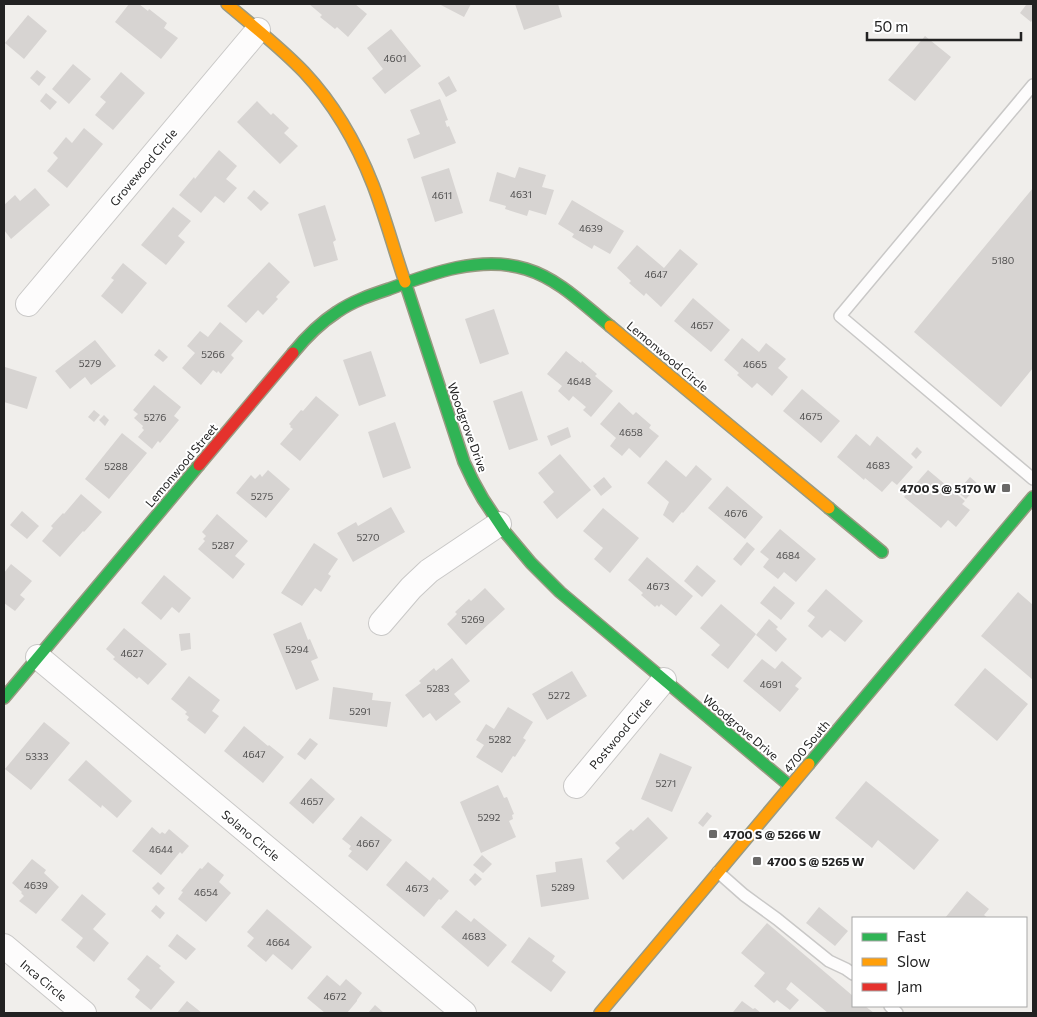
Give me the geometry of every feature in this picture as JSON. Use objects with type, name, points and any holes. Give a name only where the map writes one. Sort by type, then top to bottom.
[{"type":"street","name":"Woodgrove Drive","points":[[227,4],[291,58],[318,88],[343,123],[373,185],[464,462],[473,483],[498,524],[544,578],[790,786]]},
{"type":"street","name":"Grovewood Circle","points":[[28,304],[258,30]]},
{"type":"street","name":"Lemonwood Circle","points":[[405,283],[447,269],[483,264],[518,267],[549,279],[563,287],[882,552]]},
{"type":"street","name":"Lemonwood Street","points":[[4,698],[305,338],[331,316],[346,307],[363,298],[405,283]]},
{"type":"street","name":"4700 South","points":[[600,1013],[1033,497]]},
{"type":"street","points":[[382,623],[428,571],[498,524]]},
{"type":"street","name":"Solano Circle","points":[[38,657],[464,1013]]},
{"type":"street","name":"Postwood Circle","points":[[576,786],[664,680]]},
{"type":"street","name":"Inca Circle","points":[[4,946],[84,1013]]},
{"type":"lane","points":[[1033,85],[840,316],[1033,479]]},
{"type":"lane","points":[[718,872],[829,961],[852,973]]},
{"type":"building","points":[[129,4],[139,4],[148,11],[149,9],[167,23],[164,28],[178,38],[161,59],[115,22]]},
{"type":"building","points":[[309,4],[355,4],[367,14],[348,37],[337,27],[335,29],[320,17],[322,15]]},
{"type":"building","points":[[439,4],[471,4],[464,17]]},
{"type":"building","points":[[515,4],[558,4],[562,17],[524,30]]},
{"type":"building","points":[[1025,4],[1033,4],[1033,19],[1031,22],[1020,13]]},
{"type":"building","points":[[28,15],[47,31],[24,59],[5,43]]},
{"type":"building","points":[[391,29],[421,66],[385,94],[372,78],[383,69],[367,48]]},
{"type":"building","points":[[925,36],[951,57],[915,101],[888,80]]},
{"type":"building","points":[[73,64],[91,79],[69,104],[52,89]]},
{"type":"building","points":[[37,70],[46,77],[39,86],[30,78]]},
{"type":"building","points":[[121,72],[145,93],[113,130],[95,115],[106,102],[100,97]]},
{"type":"building","points":[[449,76],[457,91],[446,97],[438,83]]},
{"type":"building","points":[[46,93],[57,102],[50,110],[40,101]]},
{"type":"building","points":[[440,99],[448,120],[445,121],[447,127],[449,126],[456,143],[414,159],[407,139],[420,134],[410,110]]},
{"type":"building","points":[[257,101],[271,115],[273,113],[289,128],[284,133],[298,146],[280,164],[237,122]]},
{"type":"building","points":[[84,128],[103,144],[67,188],[47,171],[58,158],[53,153],[66,137],[72,143]]},
{"type":"building","points":[[219,150],[237,166],[226,179],[237,188],[224,203],[215,196],[201,213],[179,195]]},
{"type":"building","points":[[519,167],[546,175],[542,187],[554,190],[546,215],[529,210],[527,216],[505,209],[506,206],[489,201],[497,172],[515,178]]},
{"type":"building","points":[[449,168],[463,213],[435,222],[421,177]]},
{"type":"building","points":[[35,188],[50,205],[11,239],[4,230],[4,205],[15,195],[20,201]]},
{"type":"building","points":[[1033,188],[1033,368],[1001,407],[914,332]]},
{"type":"building","points":[[254,190],[269,203],[261,211],[247,198]]},
{"type":"building","points":[[572,200],[624,231],[610,254],[594,245],[592,249],[572,237],[574,234],[558,224]]},
{"type":"building","points":[[325,205],[336,240],[333,242],[338,260],[314,267],[298,214]]},
{"type":"building","points":[[173,207],[191,221],[178,236],[185,242],[166,265],[141,245]]},
{"type":"building","points":[[637,245],[664,268],[680,249],[698,264],[661,307],[646,293],[644,296],[629,283],[631,281],[617,268]]},
{"type":"building","points":[[269,262],[290,282],[263,315],[258,310],[246,323],[227,306]]},
{"type":"building","points":[[123,263],[147,283],[122,314],[101,296],[114,280],[111,278]]},
{"type":"building","points":[[693,298],[730,330],[711,352],[674,321]]},
{"type":"building","points":[[494,309],[509,354],[480,364],[465,319]]},
{"type":"building","points":[[220,322],[243,341],[231,355],[234,358],[221,374],[213,370],[201,385],[182,368],[195,353],[187,346],[200,331],[208,337]]},
{"type":"building","points":[[742,338],[759,352],[766,343],[786,359],[778,368],[788,377],[772,396],[757,383],[752,388],[724,360]]},
{"type":"building","points":[[95,340],[116,366],[91,385],[85,377],[70,389],[55,371]]},
{"type":"building","points":[[159,349],[168,357],[163,362],[154,355]]},
{"type":"building","points":[[371,351],[386,396],[359,406],[343,360]]},
{"type":"building","points":[[566,351],[581,363],[582,361],[597,374],[595,376],[613,391],[591,417],[583,410],[586,407],[573,396],[569,401],[558,391],[562,386],[547,374]]},
{"type":"building","points":[[5,367],[37,377],[27,409],[4,402]]},
{"type":"building","points":[[154,385],[181,407],[174,416],[179,420],[160,443],[158,441],[152,449],[138,437],[144,430],[143,426],[134,418],[138,414],[133,410]]},
{"type":"building","points":[[802,389],[840,421],[821,443],[783,411]]},
{"type":"building","points":[[522,391],[538,440],[509,450],[493,401]]},
{"type":"building","points":[[316,396],[339,415],[300,461],[280,444],[293,429],[289,424]]},
{"type":"building","points":[[619,402],[633,415],[636,412],[651,425],[649,428],[659,436],[640,458],[629,448],[622,456],[610,446],[616,438],[600,424]]},
{"type":"building","points":[[94,410],[100,415],[94,422],[88,417]]},
{"type":"building","points":[[104,415],[109,420],[105,426],[99,420]]},
{"type":"building","points":[[395,422],[411,468],[383,478],[368,432]]},
{"type":"building","points":[[568,427],[571,437],[551,446],[547,436]]},
{"type":"building","points":[[122,433],[147,453],[109,499],[85,479]]},
{"type":"building","points":[[856,434],[870,446],[877,436],[913,467],[897,485],[892,481],[882,492],[865,478],[864,480],[837,457]]},
{"type":"building","points":[[917,447],[922,452],[916,459],[911,454]]},
{"type":"building","points":[[560,454],[591,490],[557,519],[543,502],[554,492],[538,473]]},
{"type":"building","points":[[666,460],[686,477],[696,465],[712,479],[673,523],[663,515],[669,502],[647,483]]},
{"type":"building","points":[[268,470],[290,489],[266,518],[236,493],[251,475],[255,479],[260,474],[262,477]]},
{"type":"building","points":[[928,470],[965,501],[962,504],[970,510],[956,527],[948,520],[941,528],[904,497]]},
{"type":"building","points":[[604,477],[612,487],[601,496],[593,486]]},
{"type":"building","points":[[970,477],[979,485],[966,499],[957,492]]},
{"type":"building","points":[[727,486],[763,517],[745,539],[708,508]]},
{"type":"building","points":[[81,494],[102,512],[60,557],[42,541],[53,528],[51,526]]},
{"type":"building","points":[[391,507],[405,532],[353,562],[337,533],[356,522],[358,526]]},
{"type":"building","points":[[603,508],[639,538],[610,573],[594,559],[603,548],[583,531]]},
{"type":"building","points":[[22,511],[39,526],[27,539],[10,525]]},
{"type":"building","points":[[217,514],[248,541],[235,556],[245,564],[233,579],[198,549],[205,541],[203,539],[206,536],[202,532]]},
{"type":"building","points":[[780,529],[816,559],[796,582],[784,572],[778,579],[763,567],[769,559],[760,552]]},
{"type":"building","points":[[747,542],[755,549],[741,566],[733,559]]},
{"type":"building","points":[[314,543],[338,559],[328,574],[331,576],[321,592],[315,588],[302,606],[281,593]]},
{"type":"building","points":[[647,557],[693,596],[676,616],[661,604],[659,607],[657,605],[655,607],[628,580]]},
{"type":"building","points":[[11,564],[32,581],[20,595],[25,599],[15,611],[4,603],[4,573]]},
{"type":"building","points":[[697,565],[716,581],[702,597],[684,581]]},
{"type":"building","points":[[164,575],[191,598],[179,613],[172,607],[161,620],[141,603]]},
{"type":"building","points":[[774,586],[795,603],[781,620],[760,603]]},
{"type":"building","points":[[485,588],[505,609],[466,645],[447,624],[457,614],[455,612]]},
{"type":"building","points":[[826,589],[863,621],[845,642],[830,630],[822,638],[808,626],[815,617],[807,611]]},
{"type":"building","points":[[1018,592],[1033,605],[1033,680],[981,636]]},
{"type":"building","points":[[721,604],[756,634],[728,669],[711,655],[720,645],[700,628]]},
{"type":"building","points":[[769,619],[787,639],[776,652],[756,635]]},
{"type":"building","points":[[301,622],[318,658],[311,661],[319,680],[296,690],[273,634]]},
{"type":"building","points":[[124,628],[167,664],[148,685],[139,677],[137,679],[113,659],[115,657],[106,649]]},
{"type":"building","points":[[190,633],[191,649],[181,651],[179,634]]},
{"type":"building","points":[[452,658],[470,681],[454,694],[461,702],[436,721],[430,713],[423,718],[405,695],[421,683],[419,681],[434,668],[436,671]]},
{"type":"building","points":[[762,659],[775,669],[782,661],[802,678],[795,686],[799,689],[780,712],[743,681]]},
{"type":"building","points":[[985,668],[1028,704],[997,741],[954,705]]},
{"type":"building","points":[[572,671],[587,696],[547,720],[532,694]]},
{"type":"building","points":[[189,676],[220,700],[212,711],[219,716],[205,734],[187,720],[189,717],[185,714],[187,712],[171,699]]},
{"type":"building","points":[[333,687],[373,693],[372,700],[391,702],[387,727],[329,719]]},
{"type":"building","points":[[508,707],[533,722],[523,738],[526,740],[502,773],[476,757],[484,745],[476,740],[486,724],[494,729]]},
{"type":"building","points":[[44,722],[70,743],[31,790],[5,769]]},
{"type":"building","points":[[244,726],[284,757],[263,783],[224,751]]},
{"type":"building","points":[[310,738],[318,744],[305,760],[297,754]]},
{"type":"building","points":[[660,753],[692,767],[672,812],[641,799]]},
{"type":"building","points":[[86,760],[132,801],[117,818],[102,805],[101,808],[68,780]]},
{"type":"building","points":[[311,778],[335,799],[313,824],[289,803]]},
{"type":"building","points":[[866,781],[939,840],[914,870],[878,840],[872,848],[835,818]]},
{"type":"building","points":[[498,785],[504,798],[507,797],[514,814],[512,815],[513,819],[509,821],[516,837],[481,853],[460,802]]},
{"type":"building","points":[[707,812],[712,816],[703,827],[698,823]]},
{"type":"building","points":[[361,816],[392,840],[367,871],[348,856],[352,851],[349,849],[351,846],[342,839]]},
{"type":"building","points":[[648,817],[668,838],[623,880],[606,861],[620,848],[615,843],[631,829],[633,831]]},
{"type":"building","points":[[152,827],[160,834],[162,832],[165,834],[169,829],[189,846],[182,854],[180,852],[161,875],[132,851]]},
{"type":"building","points":[[482,855],[492,864],[483,873],[473,865]]},
{"type":"building","points":[[582,858],[589,899],[541,907],[536,875],[556,872],[555,862]]},
{"type":"building","points":[[32,859],[46,870],[44,873],[59,887],[36,914],[19,901],[24,896],[12,883]]},
{"type":"building","points":[[406,861],[430,881],[433,877],[449,891],[441,900],[439,899],[424,917],[386,885]]},
{"type":"building","points":[[208,862],[224,875],[219,882],[231,893],[206,922],[178,899],[183,892],[181,891],[200,868],[202,869]]},
{"type":"building","points":[[475,873],[482,879],[475,886],[469,880]]},
{"type":"building","points":[[158,882],[165,888],[159,895],[152,888]]},
{"type":"building","points":[[967,891],[989,909],[984,915],[987,917],[946,917]]},
{"type":"building","points":[[82,894],[106,914],[93,929],[109,943],[94,962],[76,947],[83,938],[61,920]]},
{"type":"building","points":[[156,905],[165,913],[160,919],[151,911]]},
{"type":"building","points":[[819,907],[848,931],[835,946],[806,923]]},
{"type":"building","points":[[267,909],[312,947],[292,970],[273,954],[266,962],[247,946],[254,938],[247,932]]},
{"type":"building","points":[[456,910],[471,922],[474,918],[507,945],[488,967],[441,927]]},
{"type":"building","points":[[767,923],[852,995],[852,1007],[866,1007],[874,1013],[828,1013],[791,982],[786,989],[799,1000],[790,1010],[777,1000],[774,1003],[754,986],[765,973],[741,953]]},
{"type":"building","points":[[177,934],[196,949],[186,960],[168,946]]},
{"type":"building","points":[[529,937],[555,956],[552,961],[566,972],[551,992],[511,962]]},
{"type":"building","points":[[147,955],[161,966],[159,968],[175,982],[151,1010],[135,997],[140,990],[127,979]]},
{"type":"building","points":[[327,975],[340,986],[346,979],[362,993],[347,1013],[325,1013],[307,998]]},
{"type":"building","points":[[187,1001],[202,1013],[177,1013]]},
{"type":"building","points":[[742,1001],[753,1009],[755,1008],[761,1013],[733,1012]]},
{"type":"building","points":[[375,1005],[384,1013],[368,1013]]},
{"type":"traffic: fast","points":[[293,353],[325,321],[356,301],[422,277],[474,265],[509,265],[538,273],[571,293],[610,326]]},
{"type":"traffic: fast","points":[[405,282],[464,462],[483,499],[505,532],[531,563],[560,592],[790,786]]},
{"type":"traffic: fast","points":[[4,698],[199,465]]},
{"type":"traffic: fast","points":[[809,764],[1033,497]]},
{"type":"traffic: fast","points":[[829,508],[882,552]]},
{"type":"traffic: slow","points":[[227,4],[304,72],[325,97],[344,125],[373,185],[405,282]]},
{"type":"traffic: slow","points":[[610,326],[829,508]]},
{"type":"traffic: slow","points":[[600,1013],[809,764]]},
{"type":"traffic: jam","points":[[199,465],[293,353]]},
{"type":"place","name":"4700 S @ 5170 W","points":[[1006,488]]},
{"type":"place","name":"4700 S @ 5266 W","points":[[713,834]]},
{"type":"place","name":"4700 S @ 5265 W","points":[[757,861]]}]
